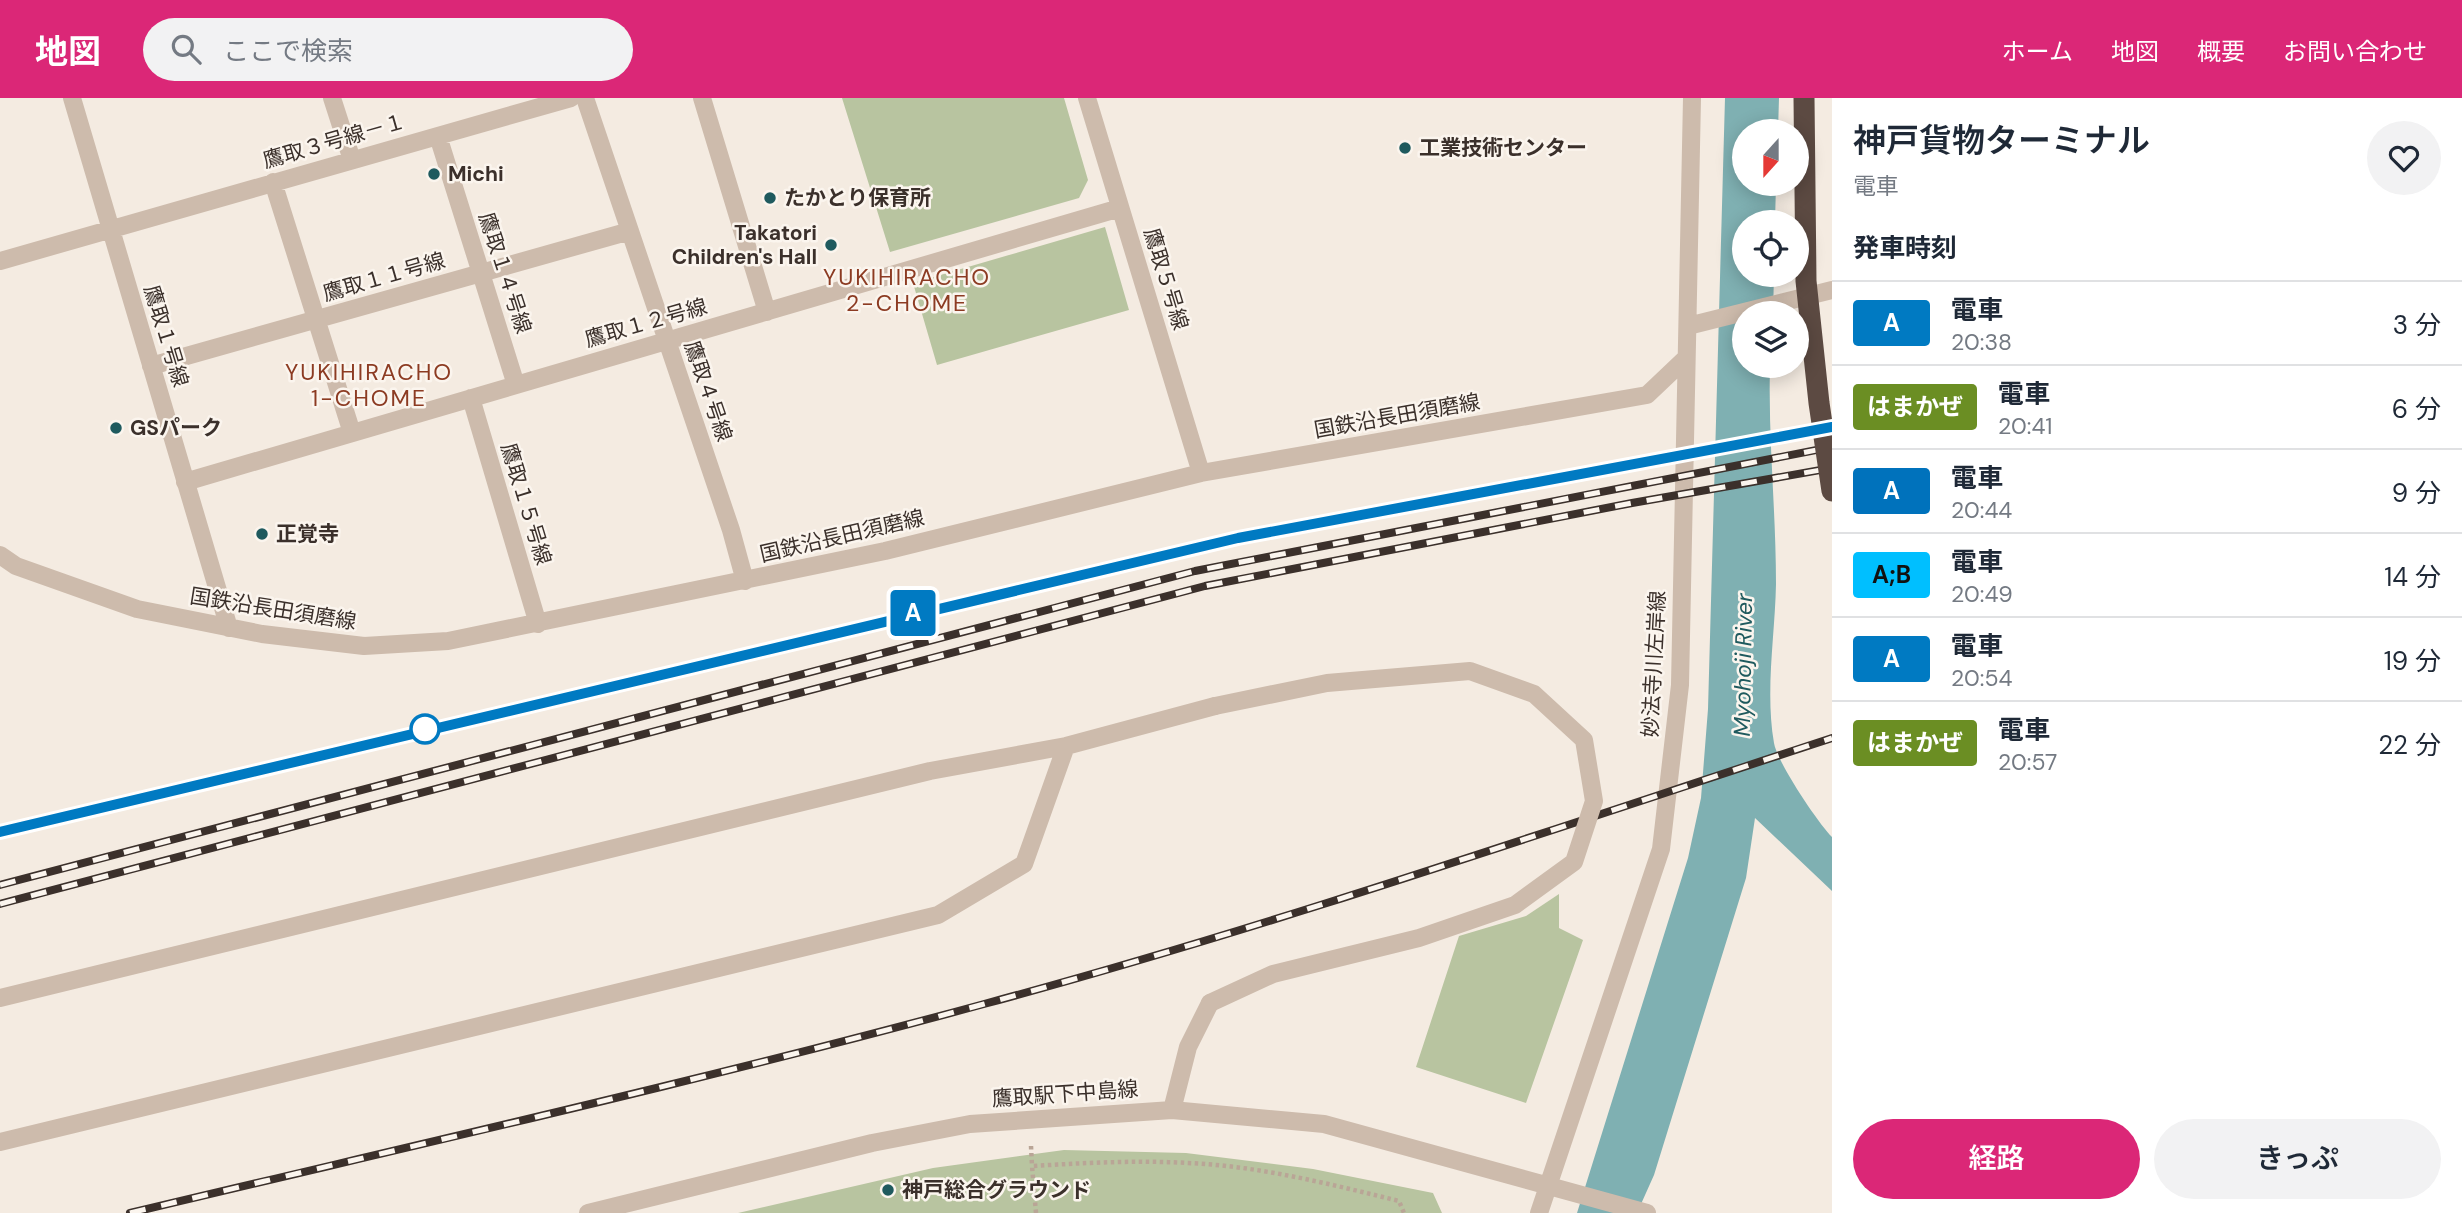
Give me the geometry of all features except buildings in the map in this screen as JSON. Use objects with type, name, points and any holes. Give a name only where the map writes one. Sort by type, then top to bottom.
[{"type":"highway","points":[[1804,98],[1806,281],[1832,491]]},
{"type":"street","name":"鷹取１号線","points":[[72,98],[229,628]]},
{"type":"street","points":[[332,98],[352,160]]},
{"type":"street","name":"鷹取３号線－１","points":[[0,261],[571,98]]},
{"type":"street","name":"鷹取４号線","points":[[584,98],[731,530],[745,581]]},
{"type":"street","points":[[702,98],[767,312]]},
{"type":"street","name":"鷹取５号線","points":[[1087,98],[1201,473]]},
{"type":"street","name":"妙法寺川左岸線","points":[[1539,1213],[1661,849],[1680,685],[1692,98]]},
{"type":"street","name":"鷹取１４号線","points":[[438,136],[516,385]]},
{"type":"street","points":[[274,182],[352,433]]},
{"type":"street","name":"鷹取１２号線","points":[[186,482],[1120,208]]},
{"type":"street","name":"鷹取１１号線","points":[[151,366],[630,231]]},
{"type":"street","points":[[1688,326],[1832,290]]},
{"type":"street","name":"国鉄沿長田須磨線","points":[[0,555],[16,566],[137,609],[229,628],[364,646],[448,641],[886,551],[1201,473],[1647,395],[1686,358]]},
{"type":"street","name":"鷹取１５号線","points":[[471,398],[538,624]]},
{"type":"street","points":[[0,998],[930,771],[1066,747],[1216,706],[1327,683],[1470,671],[1534,694],[1584,740],[1594,801],[1574,862],[1515,905],[1419,938],[1273,974],[1210,1003],[1188,1047],[1172,1110]]},
{"type":"street","points":[[0,1142],[938,915],[1024,864],[1066,747]]},
{"type":"street","name":"鷹取駅下中島線","points":[[588,1213],[872,1143],[970,1124],[1172,1110],[1324,1124],[1647,1213]]},
{"type":"path","points":[[1031,1146],[1036,1213]]},
{"type":"path","points":[[1032,1166],[1122,1161],[1191,1163],[1308,1178],[1399,1201],[1404,1213]]},
{"type":"green space","points":[[842,98],[1064,98],[1088,180],[1079,198],[890,252]]},
{"type":"green space","points":[[1105,227],[1129,310],[937,365],[913,283]]},
{"type":"green space","points":[[1559,894],[1559,928],[1583,940],[1526,1103],[1416,1067],[1459,936],[1526,916]]},
{"type":"green space","points":[[1064,1150],[1186,1153],[1313,1169],[1433,1193],[1442,1213],[738,1213],[933,1168]]},
{"type":"water","name":"Myohoji River","points":[[1725,98],[1779,98],[1778,119],[1732,119],[1732,196],[1776,196],[1775,210],[1732,210],[1732,287],[1774,287],[1773,301],[1732,301],[1732,378],[1770,378],[1776,584],[1770,684],[1771,723],[1774,743],[1782,764],[1817,819],[1832,837],[1832,891],[1755,818],[1746,878],[1654,1175],[1637,1213],[1577,1213],[1688,858],[1701,798],[1708,709]]},
{"type":"railway","points":[[0,832],[1238,538],[1832,427]]},
{"type":"railway","points":[[0,885],[1195,571],[1832,447]]},
{"type":"railway","points":[[0,904],[1205,586],[1632,503],[1832,468]]},
{"type":"railway","points":[[130,1213],[771,1060],[984,1004],[1198,943],[1409,877],[1832,738]]},
{"type":"train","name":"A","points":[[0,832],[1238,538],[1832,427]]},
{"type":"place","name":"工業技術センター","points":[[1405,148]]},
{"type":"place","name":"Michi","points":[[434,174]]},
{"type":"place","name":"たかとり保育所","points":[[770,198]]},
{"type":"place","name":"Takatori Children's Hall","points":[[831,245]]},
{"type":"place","name":"GSパーク","points":[[116,428]]},
{"type":"place","name":"正覚寺","points":[[262,534]]},
{"type":"place","name":"神戸総合グラウンド","points":[[888,1190]]},
{"type":"district","name":"YUKIHIRACHO 2-CHOME","points":[[907,290]]},
{"type":"district","name":"YUKIHIRACHO 1-CHOME","points":[[369,385]]}]
